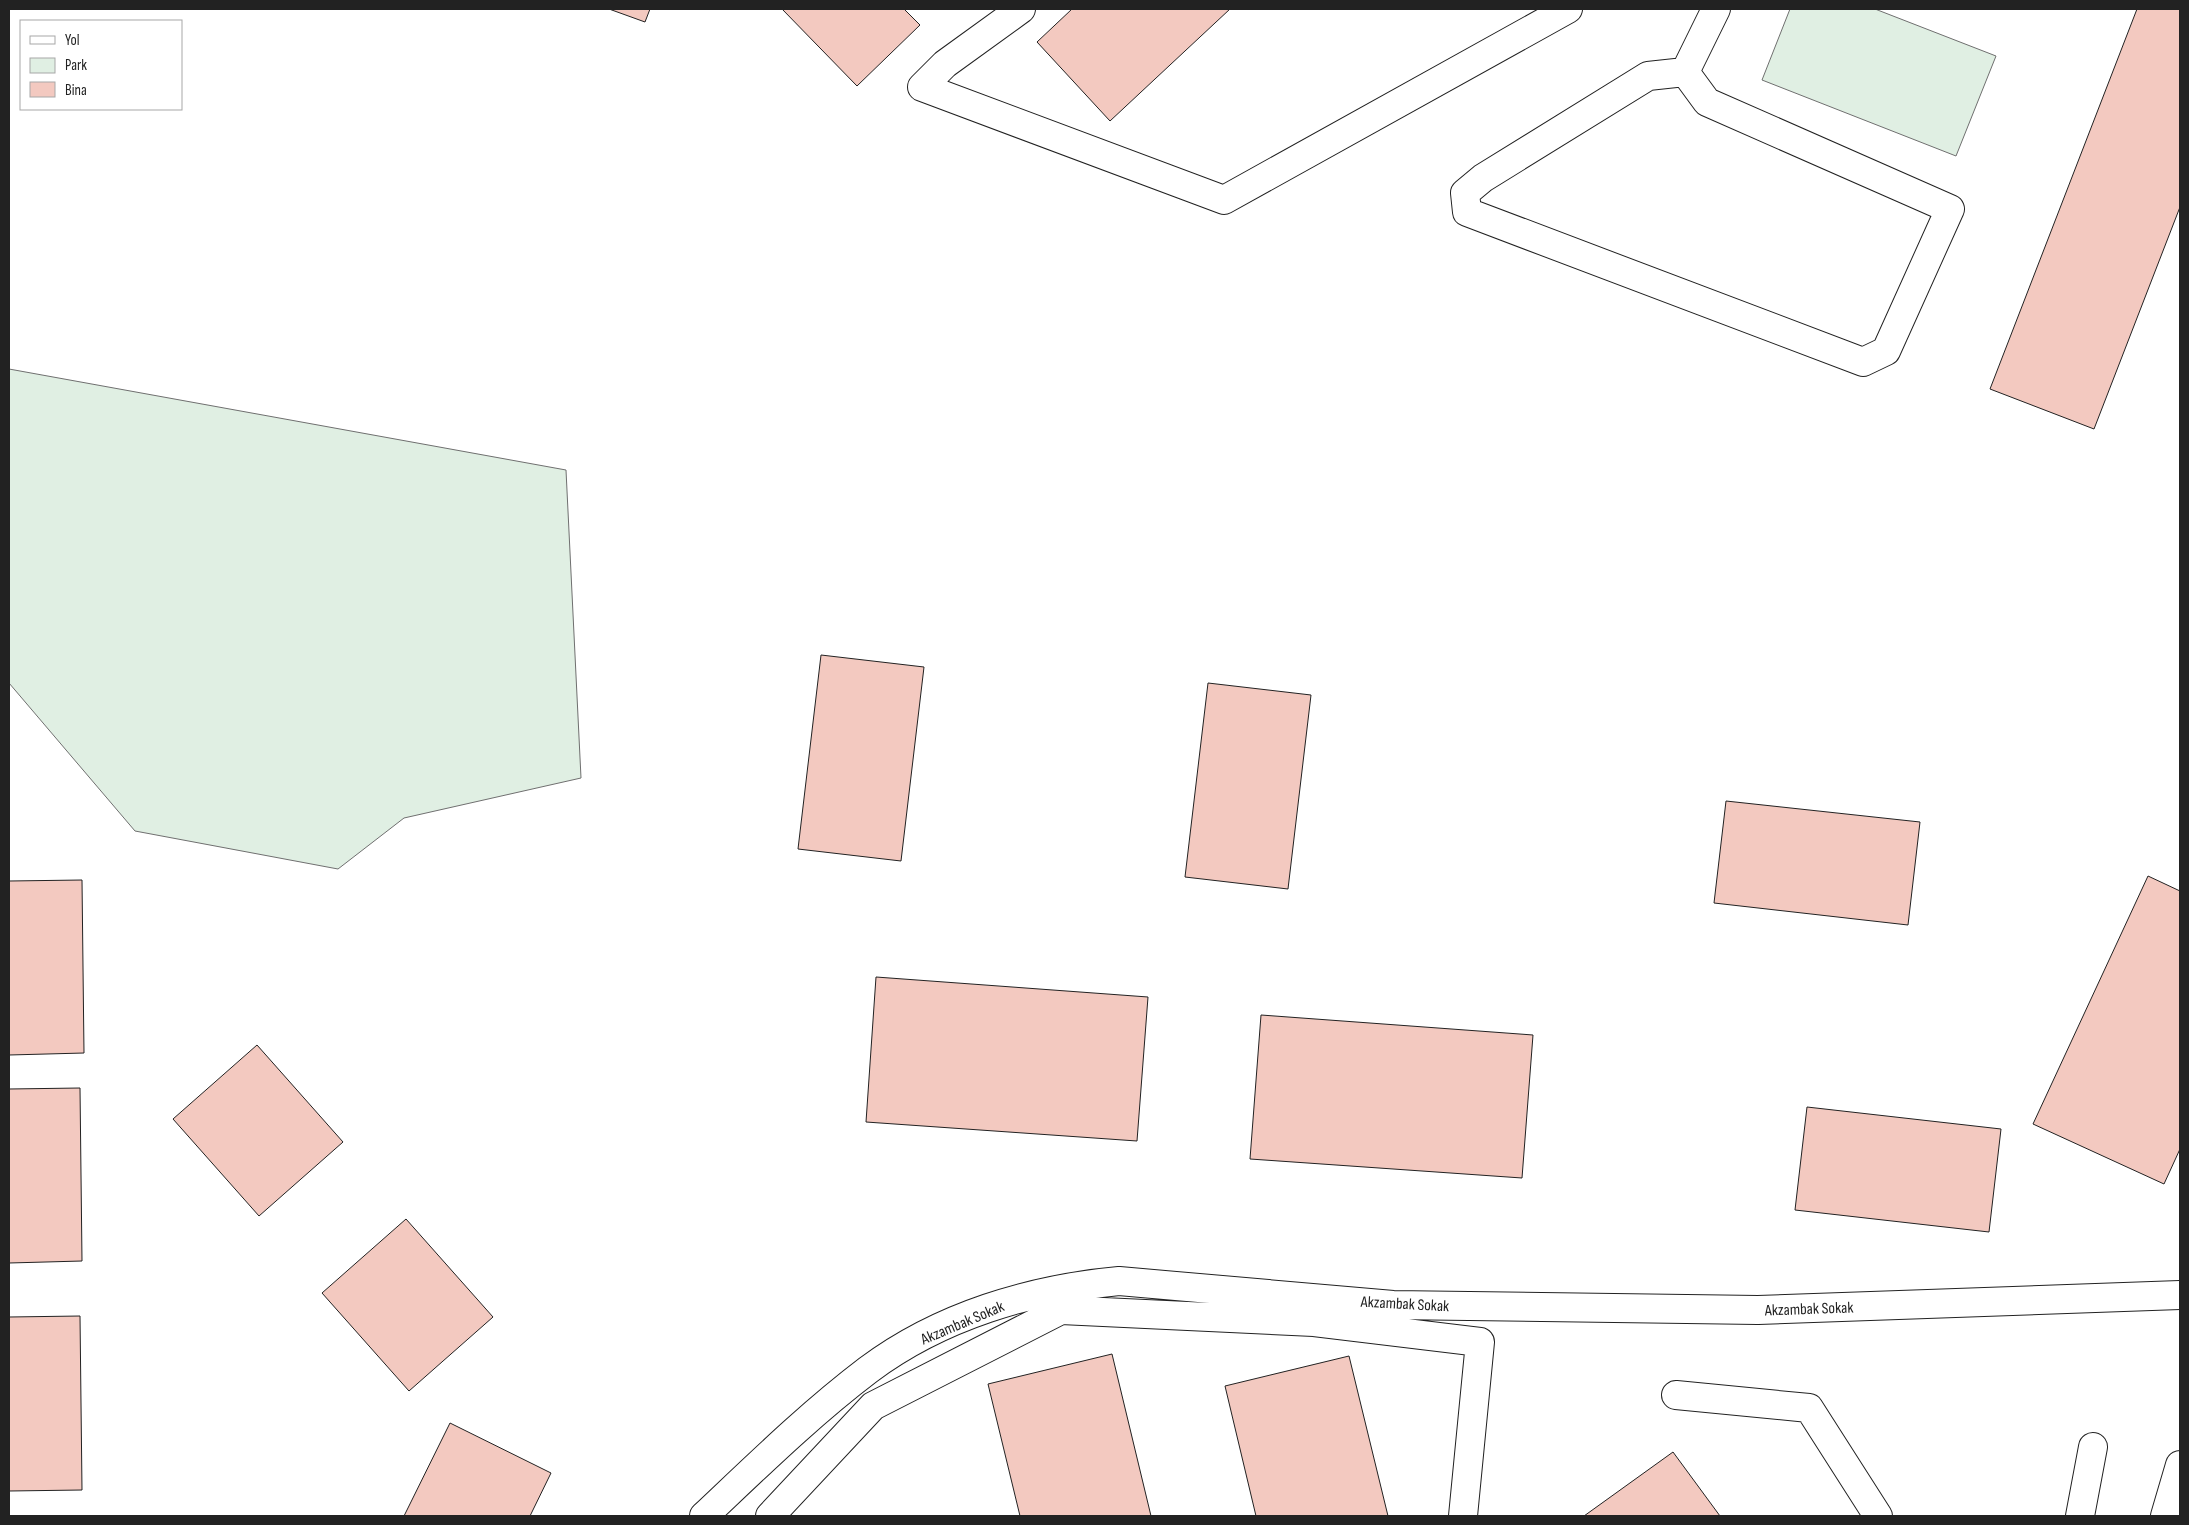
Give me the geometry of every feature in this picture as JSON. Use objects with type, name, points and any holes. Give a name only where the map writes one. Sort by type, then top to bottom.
[{"type":"street","points":[[1021,9],[946,64],[922,87],[1224,200],[1568,9]]},
{"type":"street","points":[[1685,72],[1716,9]]},
{"type":"street","points":[[1685,72],[1707,102],[1950,209],[1886,350],[1863,362],[1468,212],[1465,193],[1483,178],[1648,76],[1685,72]]},
{"type":"street","name":"Akzambak Sokak","points":[[704,1516],[796,1429],[877,1364],[925,1335],[987,1308],[1085,1284],[1119,1281],[1393,1305],[1758,1310],[2180,1295]]},
{"type":"street","points":[[770,1516],[873,1406],[1061,1310],[1314,1322],[1480,1342],[1463,1516]]},
{"type":"street","points":[[1676,1396],[1810,1408],[1878,1516]]},
{"type":"street","points":[[2080,1516],[2093,1447]]},
{"type":"street","points":[[2165,1516],[2180,1465]]},
{"type":"green space","points":[[1790,9],[1875,9],[1996,56],[1956,156],[1762,80]]},
{"type":"green space","points":[[9,369],[566,470],[581,778],[404,818],[338,869],[135,831],[9,683]]},
{"type":"building","points":[[609,9],[650,9],[645,22]]},
{"type":"building","points":[[782,9],[904,9],[920,25],[857,86]]},
{"type":"building","points":[[1072,9],[1230,9],[1110,121],[1037,42]]},
{"type":"building","points":[[2137,9],[2180,9],[2180,207],[2094,429],[1990,389]]},
{"type":"building","points":[[821,655],[924,667],[901,861],[798,849]]},
{"type":"building","points":[[1208,683],[1311,695],[1288,889],[1185,877]]},
{"type":"building","points":[[1726,801],[1920,822],[1908,925],[1714,903]]},
{"type":"building","points":[[2148,876],[2180,891],[2180,1149],[2164,1184],[2033,1124]]},
{"type":"building","points":[[82,880],[84,1053],[9,1055],[9,881]]},
{"type":"building","points":[[876,977],[1148,997],[1137,1141],[866,1122]]},
{"type":"building","points":[[1261,1015],[1533,1035],[1522,1178],[1250,1159]]},
{"type":"building","points":[[257,1045],[343,1142],[259,1216],[173,1119]]},
{"type":"building","points":[[80,1088],[82,1261],[9,1263],[9,1089]]},
{"type":"building","points":[[1807,1107],[2001,1129],[1989,1232],[1795,1210]]},
{"type":"building","points":[[406,1219],[493,1317],[409,1391],[322,1293]]},
{"type":"building","points":[[80,1316],[82,1490],[9,1491],[9,1317]]},
{"type":"building","points":[[1112,1354],[1151,1516],[1020,1516],[988,1384]]},
{"type":"building","points":[[1349,1356],[1388,1516],[1256,1516],[1225,1386]]},
{"type":"building","points":[[450,1423],[551,1473],[530,1516],[404,1516]]},
{"type":"building","points":[[1673,1452],[1720,1516],[1584,1516]]}]
